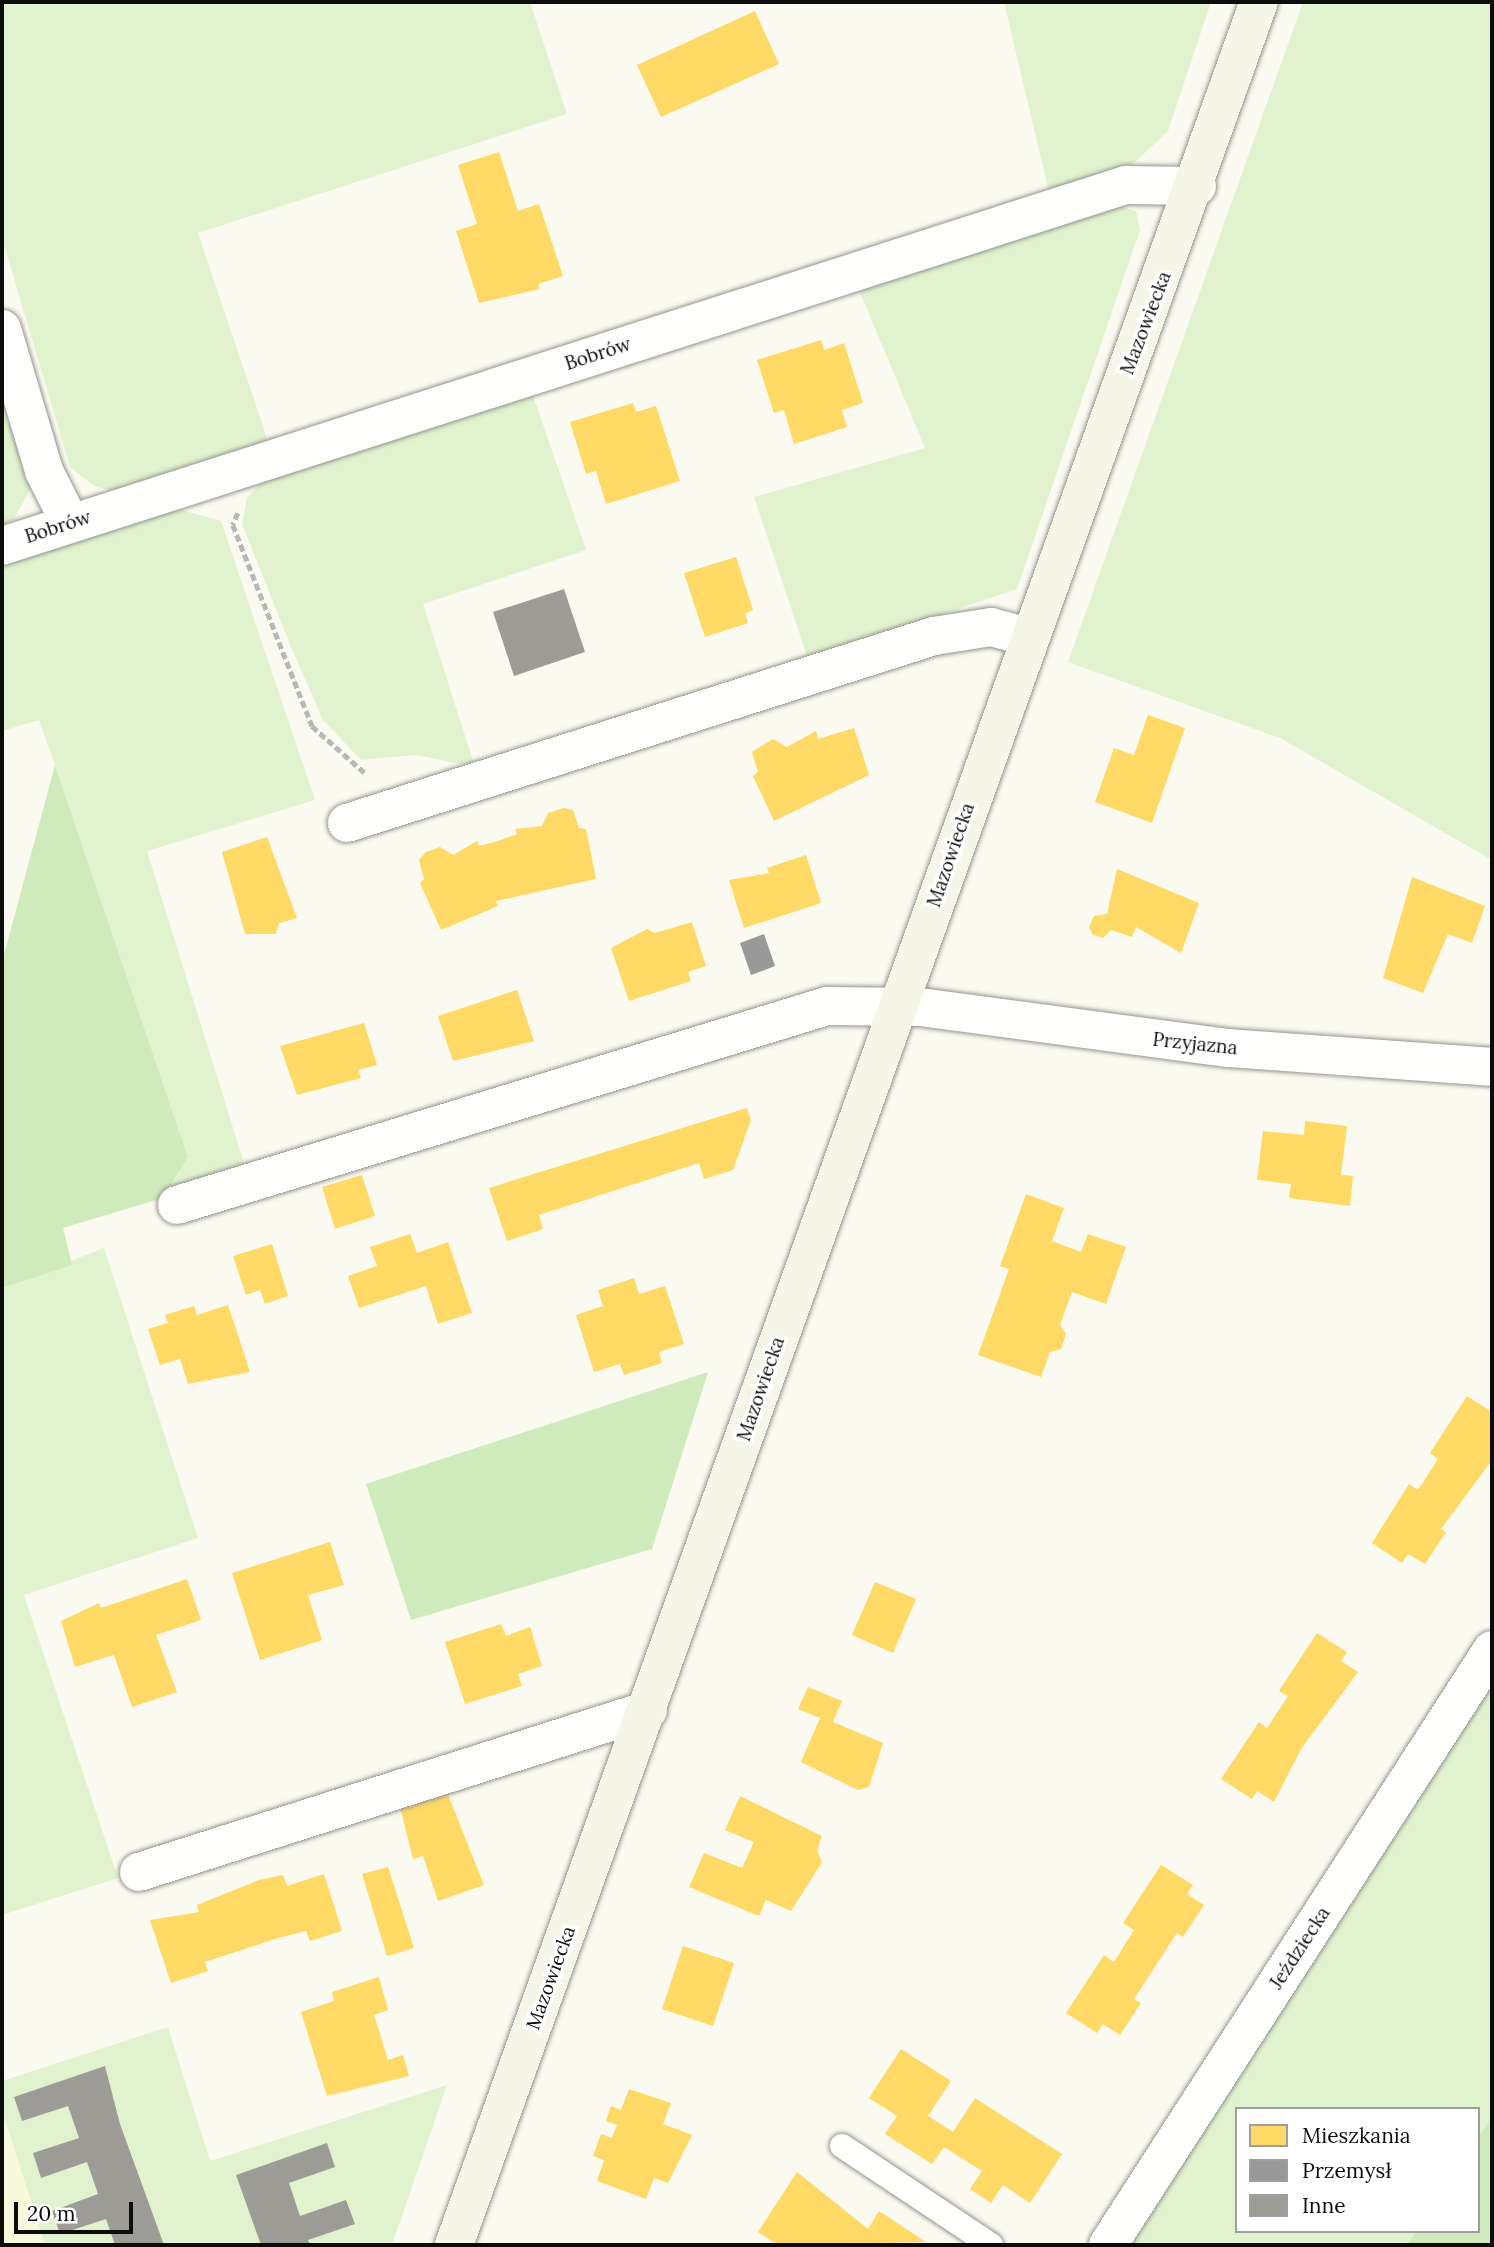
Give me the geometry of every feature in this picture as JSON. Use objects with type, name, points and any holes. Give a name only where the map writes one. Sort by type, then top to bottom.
[{"type":"street","name":"Mazowiecka","points":[[454,2245],[648,1710],[1027,637],[1197,186],[1259,2]]},
{"type":"street","name":"Bobrów","points":[[2,546],[1126,185],[1197,186]]},
{"type":"street","points":[[2,329],[44,471],[70,523]]},
{"type":"street","points":[[346,823],[933,636],[991,628],[1027,637]]},
{"type":"street","name":"Przyjazna","points":[[177,1205],[811,1010],[899,1005],[1228,1048],[1492,1067]]},
{"type":"street","name":"Jeździecka","points":[[1108,2245],[1492,1650]]},
{"type":"street","points":[[139,1872],[648,1710]]},
{"type":"lane","points":[[842,2146],[991,2245]]},
{"type":"path","points":[[262,461],[233,525],[312,726],[360,773],[372,776]]},
{"type":"green space","points":[[2,2],[530,2],[567,114],[198,233],[269,444],[118,492],[94,486],[70,467],[2,238]]},
{"type":"green space","points":[[1004,2],[1211,2],[1168,131],[1133,164],[1049,192]]},
{"type":"green space","points":[[1303,2],[1492,3],[1492,860],[1280,738],[1068,662]]},
{"type":"green space","points":[[1118,206],[1136,211],[1140,230],[1017,589],[808,659],[754,497],[925,448],[859,290]]},
{"type":"green space","points":[[533,395],[586,550],[423,604],[475,767],[416,755],[361,760],[323,720],[291,647],[242,524],[247,498],[266,477]]},
{"type":"green space","points":[[2,403],[31,487],[13,521],[2,525]]},
{"type":"green space","points":[[168,506],[221,521],[315,800],[147,851],[247,1173],[163,1198],[188,1157],[55,765],[39,720],[2,731],[2,559]]},
{"type":"green space","points":[[55,765],[188,1157],[163,1198],[63,1228],[72,1265],[2,1288],[2,962]]},
{"type":"green space","points":[[104,1248],[198,1538],[24,1595],[118,1878],[2,1915],[2,1288]]},
{"type":"green space","points":[[708,1372],[652,1549],[411,1620],[366,1484]]},
{"type":"green space","points":[[1492,1679],[1492,2116],[1480,2135],[1480,2107],[1235,2107],[1235,2233],[1415,2233],[1407,2245],[1127,2245]]},
{"type":"green space","points":[[168,2027],[210,2161],[447,2085],[392,2245],[45,2245],[2,2110],[2,2081]]},
{"type":"green space","points":[[2,2110],[45,2245],[2,2245]]},
{"type":"green space","points":[[1492,2116],[1492,2245],[1407,2245],[1415,2233],[1480,2233],[1480,2135]]},
{"type":"building: Mieszkania","points":[[755,11],[779,64],[661,117],[637,65]]},
{"type":"building: Mieszkania","points":[[499,152],[518,211],[539,204],[563,276],[538,284],[540,289],[479,303],[456,231],[477,224],[458,165]]},
{"type":"building: Mieszkania","points":[[821,340],[824,350],[844,343],[863,403],[842,410],[847,427],[794,444],[784,410],[774,413],[757,360]]},
{"type":"building: Mieszkania","points":[[633,403],[636,412],[656,406],[680,481],[606,504],[596,471],[586,474],[570,422]]},
{"type":"building: Mieszkania","points":[[736,557],[753,610],[745,613],[748,623],[705,637],[684,573]]},
{"type":"building: Mieszkania","points":[[1148,715],[1185,728],[1152,823],[1095,802],[1114,748],[1134,755]]},
{"type":"building: Mieszkania","points":[[854,728],[869,775],[774,821],[753,776],[758,772],[752,752],[773,739],[787,747],[816,731],[818,739]]},
{"type":"building: Mieszkania","points":[[563,808],[573,810],[579,828],[586,829],[596,879],[496,901],[498,906],[441,930],[420,883],[424,879],[419,860],[426,852],[440,847],[453,855],[477,841],[479,846],[498,841],[517,834],[515,829],[542,826],[548,813]]},
{"type":"building: Mieszkania","points":[[267,837],[297,918],[279,923],[276,934],[245,934],[222,852]]},
{"type":"building: Mieszkania","points":[[806,855],[821,903],[744,928],[729,880],[769,873],[767,868]]},
{"type":"building: Mieszkania","points":[[1117,869],[1199,903],[1181,953],[1136,927],[1132,937],[1111,930],[1103,938],[1093,935],[1089,927],[1094,916],[1107,914]]},
{"type":"building: Mieszkania","points":[[1412,877],[1485,906],[1472,943],[1448,934],[1423,993],[1383,978]]},
{"type":"building: Mieszkania","points":[[692,922],[706,966],[688,972],[691,981],[629,1001],[611,948],[647,929],[655,933]]},
{"type":"building: Mieszkania","points":[[517,990],[534,1041],[453,1061],[438,1016]]},
{"type":"building: Mieszkania","points":[[364,1023],[377,1065],[358,1070],[361,1078],[297,1095],[280,1046]]},
{"type":"building: Mieszkania","points":[[747,1108],[751,1120],[733,1170],[704,1179],[699,1163],[539,1215],[543,1229],[507,1241],[489,1188]]},
{"type":"building: Mieszkania","points":[[1305,1121],[1347,1126],[1341,1175],[1353,1176],[1350,1206],[1289,1198],[1291,1184],[1257,1180],[1263,1131],[1304,1135]]},
{"type":"building: Mieszkania","points":[[362,1175],[375,1216],[335,1229],[322,1187]]},
{"type":"building: Mieszkania","points":[[1026,1194],[1064,1208],[1052,1241],[1081,1252],[1088,1234],[1126,1247],[1106,1304],[1072,1292],[1060,1325],[1066,1334],[1061,1349],[1050,1352],[1041,1377],[978,1355],[1009,1269],[1000,1266]]},
{"type":"building: Mieszkania","points":[[410,1234],[417,1253],[448,1242],[472,1313],[438,1324],[426,1286],[359,1308],[348,1276],[377,1266],[370,1247]]},
{"type":"building: Mieszkania","points":[[272,1244],[288,1296],[265,1304],[260,1290],[246,1295],[233,1256]]},
{"type":"building: Mieszkania","points":[[634,1278],[639,1294],[665,1286],[684,1344],[659,1352],[662,1363],[624,1375],[620,1364],[594,1372],[576,1315],[603,1306],[598,1290]]},
{"type":"building: Mieszkania","points":[[228,1305],[250,1372],[188,1384],[180,1359],[160,1365],[148,1329],[168,1323],[165,1315],[194,1306],[197,1315]]},
{"type":"building: Mieszkania","points":[[1467,1396],[1492,1412],[1492,1460],[1441,1529],[1446,1532],[1425,1564],[1408,1554],[1402,1563],[1372,1543],[1409,1484],[1418,1490],[1438,1459],[1430,1453]]},
{"type":"building: Mieszkania","points":[[330,1542],[344,1585],[308,1595],[322,1640],[260,1660],[232,1573]]},
{"type":"building: Mieszkania","points":[[187,1579],[201,1620],[156,1635],[177,1692],[132,1707],[114,1655],[75,1667],[61,1621],[99,1603],[101,1608]]},
{"type":"building: Mieszkania","points":[[875,1582],[916,1599],[893,1653],[852,1635]]},
{"type":"building: Mieszkania","points":[[501,1624],[506,1636],[530,1627],[542,1666],[518,1674],[522,1686],[465,1704],[445,1642]]},
{"type":"building: Mieszkania","points":[[1317,1633],[1347,1652],[1341,1661],[1358,1672],[1301,1749],[1274,1802],[1257,1791],[1252,1799],[1221,1779],[1259,1722],[1267,1728],[1288,1696],[1279,1691]]},
{"type":"building: Mieszkania","points":[[808,1687],[842,1701],[833,1722],[883,1743],[869,1787],[858,1790],[801,1762],[820,1718],[798,1709]]},
{"type":"building: Mieszkania","points":[[447,1792],[484,1885],[438,1901],[423,1856],[413,1859],[400,1807]]},
{"type":"building: Mieszkania","points":[[740,1796],[822,1836],[817,1850],[822,1862],[791,1911],[766,1900],[759,1916],[689,1887],[704,1853],[742,1868],[754,1842],[725,1830]]},
{"type":"building: Mieszkania","points":[[1161,1865],[1193,1885],[1187,1894],[1204,1905],[1183,1937],[1177,1933],[1134,1999],[1141,2003],[1120,2035],[1103,2024],[1097,2033],[1066,2013],[1104,1955],[1114,1962],[1134,1930],[1123,1923]]},
{"type":"building: Mieszkania","points":[[388,1867],[414,1948],[387,1956],[362,1874]]},
{"type":"building: Mieszkania","points":[[324,1874],[342,1931],[310,1941],[306,1931],[278,1938],[205,1962],[208,1971],[171,1983],[150,1920],[199,1912],[197,1905],[259,1880],[283,1875],[287,1886]]},
{"type":"building: Mieszkania","points":[[683,1946],[734,1963],[713,2026],[662,2009]]},
{"type":"building: Mieszkania","points":[[379,1977],[388,2010],[374,2015],[388,2060],[403,2055],[409,2076],[327,2096],[301,2012],[334,2001],[332,1992]]},
{"type":"building: Mieszkania","points":[[901,2049],[951,2081],[928,2116],[953,2132],[975,2098],[1062,2154],[1030,2203],[1003,2185],[991,2203],[970,2189],[982,2171],[944,2147],[932,2164],[885,2134],[897,2116],[869,2098]]},
{"type":"building: Mieszkania","points":[[629,2089],[671,2103],[663,2124],[692,2135],[668,2183],[654,2178],[646,2199],[597,2181],[604,2160],[593,2156],[601,2134],[612,2138],[617,2125],[606,2121],[611,2106],[621,2110]]},
{"type":"building: Mieszkania","points":[[797,2172],[868,2229],[879,2211],[926,2242],[778,2245],[758,2232]]},
{"type":"building: Przemysł","points":[[764,934],[775,966],[751,975],[740,943]]},
{"type":"building: Inne","points":[[564,589],[585,652],[514,676],[493,612]]},
{"type":"building: Inne","points":[[105,2066],[120,2124],[164,2245],[115,2245],[106,2219],[60,2234],[52,2211],[98,2194],[87,2162],[41,2178],[33,2153],[79,2138],[68,2106],[22,2121],[14,2097]]},
{"type":"building: Inne","points":[[327,2143],[335,2167],[289,2183],[300,2216],[346,2200],[355,2224],[308,2240],[310,2245],[261,2245],[236,2175]]}]
